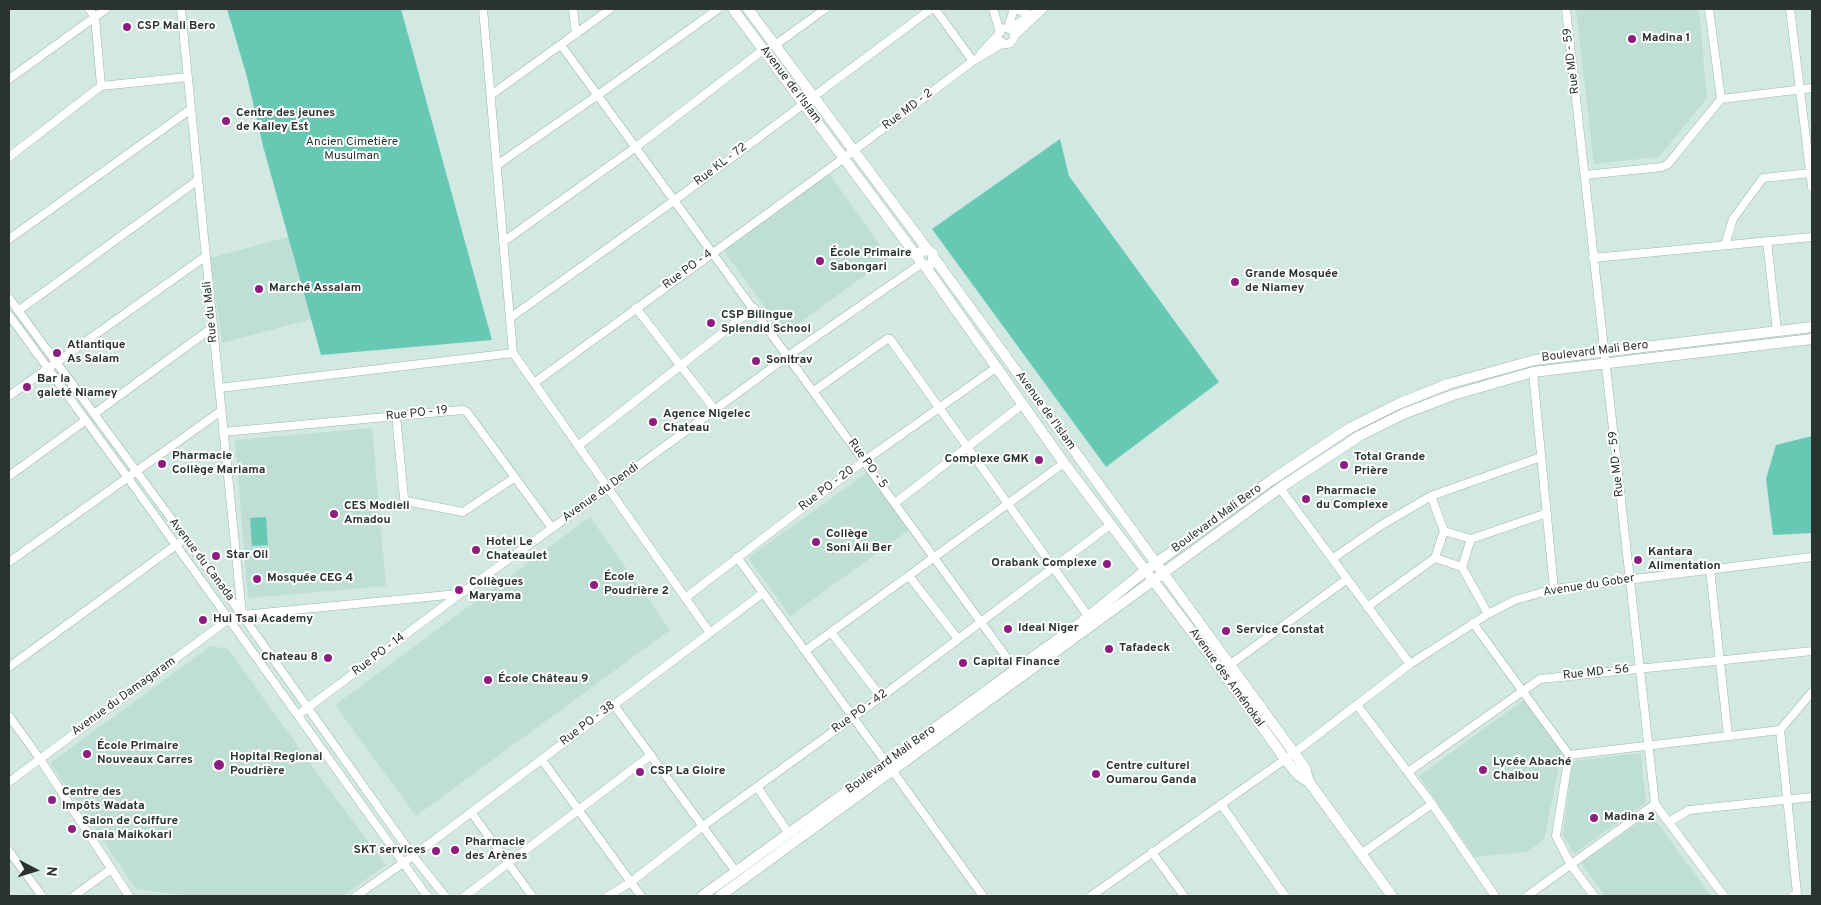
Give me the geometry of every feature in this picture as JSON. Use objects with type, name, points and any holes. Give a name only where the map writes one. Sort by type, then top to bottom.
[{"type":"main road","name":"Avenue de l'Islam","points":[[733,9],[921,262],[997,366],[1064,463],[1145,571]]},
{"type":"main road","name":"Avenue de l'Islam","points":[[748,9],[931,254],[1156,563]]},
{"type":"main road","points":[[921,262],[922,251],[931,254]]},
{"type":"main road","name":"Boulevard Mali Bero","points":[[1091,620],[1145,571],[1298,462],[1350,428],[1398,404],[1448,384],[1535,360],[1812,327]]},
{"type":"main road","points":[[1731,336],[1732,348]]},
{"type":"main road","name":"Boulevard Mali Bero","points":[[720,896],[889,767],[1091,620],[1153,581],[1280,488],[1361,434],[1403,414],[1453,395],[1533,372],[1812,338]]},
{"type":"main road","points":[[1298,462],[1305,472]]},
{"type":"main road","name":"Avenue des Aménokal","points":[[1156,563],[1214,643],[1285,759],[1298,774],[1309,782],[1392,896]]},
{"type":"main road","name":"Avenue des Aménokal","points":[[1145,571],[1206,650],[1231,672],[1257,704],[1305,768],[1309,782]]},
{"type":"main road","points":[[1206,650],[1214,643]]},
{"type":"main road","name":"Boulevard Mali Bero","points":[[702,896],[789,834],[889,767]]},
{"type":"street","points":[[89,9],[94,17],[101,86]]},
{"type":"street","points":[[9,79],[106,9]]},
{"type":"street","name":"Rue du Mali","points":[[181,9],[242,615]]},
{"type":"street","points":[[483,9],[513,353],[710,633]]},
{"type":"street","points":[[573,9],[576,34]]},
{"type":"street","points":[[491,95],[610,9]]},
{"type":"street","points":[[497,165],[718,9]]},
{"type":"street","points":[[775,45],[825,9]]},
{"type":"street","name":"Rue KL - 72","points":[[510,318],[675,200],[931,9]]},
{"type":"street","points":[[935,9],[972,62]]},
{"type":"street","points":[[1004,30],[1012,31],[1014,36],[1010,43],[1003,43],[999,40],[1004,30],[1015,9],[1030,15]]},
{"type":"street","name":"Rue MD - 2","points":[[972,62],[1004,30],[1043,9]]},
{"type":"street","name":"Rue MD - 2","points":[[1014,36],[1043,9]]},
{"type":"street","name":"Rue MD - 59","points":[[1566,9],[1655,804]]},
{"type":"street","points":[[1709,9],[1721,99]]},
{"type":"street","points":[[1790,9],[1812,187]]},
{"type":"street","points":[[994,12],[1004,30]]},
{"type":"street","name":"Rue MD - 2","points":[[844,158],[972,62],[1003,43]]},
{"type":"street","name":"Rue PO - 5","points":[[561,45],[1018,673]]},
{"type":"street","points":[[503,242],[636,146],[763,50]]},
{"type":"street","points":[[9,157],[101,86],[188,77]]},
{"type":"street","points":[[1585,175],[1665,166],[1670,163],[1721,99],[1812,88]]},
{"type":"street","points":[[9,239],[191,109]]},
{"type":"street","name":"Rue PO - 4","points":[[534,383],[844,158]]},
{"type":"street","points":[[1725,245],[1733,219],[1763,178],[1811,173]]},
{"type":"street","points":[[18,310],[198,180]]},
{"type":"street","points":[[1593,258],[1812,237]]},
{"type":"street","points":[[1767,241],[1776,331]]},
{"type":"street","points":[[9,396],[206,256]]},
{"type":"street","name":"Avenue du Dendi","points":[[460,594],[921,262]]},
{"type":"street","name":"Avenue du Canada","points":[[9,298],[185,540],[242,615],[413,856],[445,896]]},
{"type":"street","points":[[636,308],[715,410]]},
{"type":"street","points":[[578,446],[754,308]]},
{"type":"street","name":"Avenue du Canada","points":[[9,316],[128,478],[427,896]]},
{"type":"street","points":[[94,414],[213,327]]},
{"type":"street","points":[[814,392],[887,339],[890,339],[1091,620]]},
{"type":"street","points":[[219,388],[513,353]]},
{"type":"street","name":"Rue PO - 20","points":[[685,598],[864,461],[997,366]]},
{"type":"street","points":[[1533,372],[1554,589]]},
{"type":"street","points":[[895,503],[1024,404]]},
{"type":"street","name":"Rue PO - 19","points":[[224,432],[460,410],[467,412],[552,528]]},
{"type":"street","points":[[9,562],[221,411]]},
{"type":"street","points":[[396,416],[404,498],[406,502],[463,512],[514,478]]},
{"type":"street","points":[[9,476],[86,420]]},
{"type":"street","points":[[1332,559],[1380,526],[1431,496],[1541,457]]},
{"type":"street","points":[[805,651],[1064,463]]},
{"type":"street","points":[[1280,488],[1410,664]]},
{"type":"street","points":[[1367,607],[1435,558],[1444,531],[1431,496]]},
{"type":"street","points":[[1444,531],[1471,540],[1546,513]]},
{"type":"street","name":"Rue PO - 42","points":[[608,896],[631,882],[703,826],[758,788],[1110,525]]},
{"type":"street","points":[[9,667],[185,540]]},
{"type":"street","points":[[1462,567],[1471,540]]},
{"type":"street","points":[[737,557],[983,896]]},
{"type":"street","name":"Avenue du Gober","points":[[1091,896],[1294,753],[1410,664],[1473,623],[1515,600],[1554,589],[1812,557]]},
{"type":"street","points":[[1435,558],[1462,567],[1488,614]]},
{"type":"street","points":[[1710,569],[1728,736]]},
{"type":"street","points":[[909,576],[958,639]]},
{"type":"street","points":[[1231,672],[1347,579]]},
{"type":"street","name":"Rue PO - 38","points":[[356,896],[542,760],[763,593]]},
{"type":"street","points":[[242,615],[460,594]]},
{"type":"street","name":"Rue PO - 14","points":[[298,715],[460,594]]},
{"type":"street","name":"Avenue du Damagaram","points":[[9,782],[229,619],[242,615]]},
{"type":"street","points":[[1473,623],[1569,755],[1556,836],[1571,865],[1594,896]]},
{"type":"street","points":[[831,632],[881,697]]},
{"type":"street","name":"Rue MD - 56","points":[[1408,772],[1540,679],[1812,651]]},
{"type":"street","points":[[1569,755],[1780,730],[1812,692]]},
{"type":"street","points":[[614,705],[736,872]]},
{"type":"street","points":[[1357,705],[1432,804],[1495,896]]},
{"type":"street","points":[[9,716],[40,759],[129,896]]},
{"type":"street","points":[[1780,730],[1798,892],[1793,896]]},
{"type":"street","points":[[465,896],[651,755]]},
{"type":"street","points":[[542,760],[642,896]]},
{"type":"street","points":[[758,788],[789,834]]},
{"type":"street","points":[[1669,822],[1689,810],[1812,796]]},
{"type":"street","points":[[1221,804],[1285,896]]},
{"type":"street","points":[[1361,854],[1432,804]]},
{"type":"street","points":[[1527,896],[1655,804],[1724,896]]},
{"type":"street","points":[[471,812],[532,896]]},
{"type":"street","points":[[9,851],[42,896]]},
{"type":"street","points":[[1152,852],[1184,896]]},
{"type":"street","points":[[74,896],[111,869]]},
{"type":"shaded area","points":[[1576,9],[1699,9],[1707,98],[1659,157],[1594,164]]},
{"type":"shaded area","points":[[828,172],[889,258],[784,334],[722,248]]},
{"type":"shaded area","name":"Marché Assalam","points":[[288,237],[312,319],[222,343],[210,258]]},
{"type":"shaded area","points":[[372,428],[386,586],[248,598],[235,440]]},
{"type":"shaded area","points":[[868,472],[909,530],[790,616],[748,558]]},
{"type":"shaded area","points":[[590,517],[670,630],[416,816],[335,705]]},
{"type":"shaded area","name":"Hopital Regional Poudrière","points":[[211,646],[228,649],[386,865],[343,896],[191,896],[136,889],[50,763]]},
{"type":"shaded area","points":[[1525,699],[1562,752],[1544,839],[1527,852],[1475,857],[1419,776]]},
{"type":"shaded area","name":"Madina 2","points":[[1641,753],[1646,802],[1574,854],[1563,835],[1573,761]]},
{"type":"shaded area","points":[[1651,814],[1711,896],[1605,896],[1581,863]]},
{"type":"green space","name":"Ancien Cimetière Musulman","points":[[227,9],[401,9],[492,340],[321,355]]},
{"type":"green space","points":[[1060,139],[1069,176],[1219,382],[1106,467],[932,229]]},
{"type":"green space","points":[[1812,436],[1812,533],[1773,535],[1766,479],[1776,445]]},
{"type":"green space","points":[[266,517],[268,545],[252,546],[250,518]]},
{"type":"place","name":"CSP Mali Bero","points":[[127,27]]},
{"type":"place","name":"Madina 1","points":[[1632,39]]},
{"type":"place","name":"Centre des jeunes de Kalley Est","points":[[226,121]]},
{"type":"place","name":"École Primaire Sabongari","points":[[820,261]]},
{"type":"place","name":"Grande Mosquée de Niamey","points":[[1235,282]]},
{"type":"place","name":"Marché Assalam","points":[[259,289]]},
{"type":"place","name":"CSP Bilingue Splendid School","points":[[711,323]]},
{"type":"place","name":"Atlantique As Salam","points":[[57,353]]},
{"type":"place","name":"Sonitrav","points":[[756,361]]},
{"type":"place","name":"Bar la gaieté Niamey","points":[[27,387]]},
{"type":"place","name":"Agence Nigelec Chateau","points":[[653,422]]},
{"type":"place","name":"Complexe GMK","points":[[1039,460]]},
{"type":"place","name":"Pharmacie Collège Mariama","points":[[162,464]]},
{"type":"place","name":"Total Grande Prière","points":[[1344,465]]},
{"type":"place","name":"Pharmacie du Complexe","points":[[1306,499]]},
{"type":"place","name":"CES Modieli Amadou","points":[[334,514]]},
{"type":"place","name":"Collège Soni Ali Ber","points":[[816,542]]},
{"type":"place","name":"Hotel Le Chateaulet","points":[[476,550]]},
{"type":"place","name":"Star Oil","points":[[216,556]]},
{"type":"place","name":"Kantara Alimentation","points":[[1638,560]]},
{"type":"place","name":"Orabank Complexe","points":[[1107,564]]},
{"type":"place","name":"Mosquée CEG 4","points":[[257,579]]},
{"type":"place","name":"École Poudrière 2","points":[[594,585]]},
{"type":"place","name":"Collègues Maryama","points":[[459,590]]},
{"type":"place","name":"Hui Tsai Academy","points":[[203,620]]},
{"type":"place","name":"Ideal Niger","points":[[1008,629]]},
{"type":"place","name":"Service Constat","points":[[1226,631]]},
{"type":"place","name":"Tafadeck","points":[[1109,649]]},
{"type":"place","name":"Chateau 8","points":[[328,658]]},
{"type":"place","name":"Capital Finance","points":[[963,663]]},
{"type":"place","name":"École Château 9","points":[[488,680]]},
{"type":"place","name":"École Primaire Nouveaux Carres","points":[[87,754]]},
{"type":"place","name":"Hopital Regional Poudrière","points":[[219,765]]},
{"type":"place","name":"Lycée Abaché Chaibou","points":[[1483,770]]},
{"type":"place","name":"CSP La Gloire","points":[[640,772]]},
{"type":"place","name":"Centre culturel Oumarou Ganda","points":[[1096,774]]},
{"type":"place","name":"Centre des Impôts Wadata","points":[[52,800]]},
{"type":"place","name":"Madina 2","points":[[1594,818]]},
{"type":"place","name":"Salon de Coiffure Gnala Maikokari","points":[[72,829]]},
{"type":"place","name":"Pharmacie des Arènes","points":[[455,850]]},
{"type":"place","name":"SKT services","points":[[436,851]]}]
